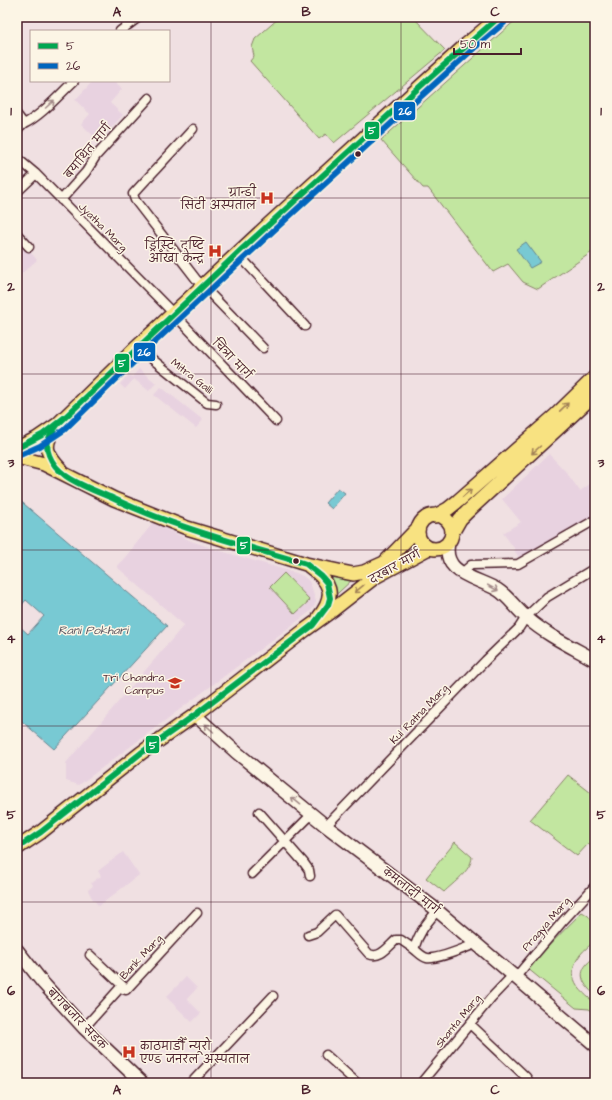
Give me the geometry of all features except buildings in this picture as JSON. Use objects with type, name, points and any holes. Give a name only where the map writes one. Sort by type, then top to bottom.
[{"type":"main road","points":[[65,474],[52,461],[48,453],[47,446],[49,436],[58,424],[237,253],[467,44],[499,17]]},
{"type":"main road","points":[[17,457],[44,464],[114,499],[188,528],[306,564],[353,574],[364,572],[384,563],[426,518],[435,516],[448,509],[458,501],[556,414],[595,377]]},
{"type":"main road","points":[[418,528],[421,542],[429,548],[438,549],[443,547],[460,519],[595,394]]},
{"type":"main road","points":[[17,448],[36,439],[58,424]]},
{"type":"main road","points":[[435,516],[445,519],[451,528],[447,553],[449,560],[460,572],[503,593],[526,618],[595,660]]},
{"type":"main road","name":"दरबार मार्ग","points":[[17,848],[41,832],[141,753],[195,715],[375,577],[429,548]]},
{"type":"main road","points":[[306,564],[321,576],[329,591],[330,598],[328,605],[313,625]]},
{"type":"main road","name":"कमलादी मार्ग","points":[[195,715],[236,752],[326,826],[437,911],[595,1044]]},
{"type":"main road","name":"बागबजार सडक","points":[[17,950],[43,983],[84,1028],[142,1083]]},
{"type":"street","points":[[121,30],[139,17]]},
{"type":"street","points":[[17,130],[50,104],[73,82]]},
{"type":"street","name":"बयाथित मार्ग","points":[[61,200],[86,172],[96,156],[149,98]]},
{"type":"street","points":[[17,115],[24,124]]},
{"type":"street","points":[[192,129],[133,194],[135,200],[202,286],[263,348]]},
{"type":"street","name":"Jyatha Marg","points":[[17,158],[36,174],[173,313]]},
{"type":"street","points":[[17,192],[36,174]]},
{"type":"street","points":[[17,234],[29,247]]},
{"type":"street","points":[[237,253],[305,326]]},
{"type":"street","name":"चित्रा मार्ग","points":[[173,313],[276,421]]},
{"type":"street","name":"Mitra Galli","points":[[137,347],[207,403],[216,404]]},
{"type":"street","points":[[460,572],[471,566],[518,564],[595,520]]},
{"type":"street","name":"Kul Ratna Marg","points":[[326,826],[486,660],[519,628],[526,618],[547,597],[595,568]]},
{"type":"street","points":[[259,812],[309,870],[310,876]]},
{"type":"street","points":[[252,874],[312,814]]},
{"type":"street","name":"Pragya Marg","points":[[514,976],[595,886]]},
{"type":"street","points":[[414,949],[421,930],[437,911]]},
{"type":"street","name":"Bank Marg","points":[[84,1028],[120,988],[126,990],[197,913]]},
{"type":"street","points":[[308,935],[313,935],[322,929],[335,915],[369,954],[374,956],[378,955],[396,940],[401,940],[427,958],[452,952],[475,944]]},
{"type":"street","points":[[90,955],[126,990]]},
{"type":"street","name":"Shanta Marg","points":[[422,1083],[491,998],[514,976]]},
{"type":"street","points":[[191,1083],[273,996]]},
{"type":"street","points":[[470,1024],[526,1077],[528,1083]]},
{"type":"street","points":[[326,1055],[357,1083]]},
{"type":"shaded area","points":[[92,82],[114,82],[122,89],[110,103],[123,115],[99,141],[81,124],[90,114],[75,100]]},
{"type":"shaded area","points":[[17,236],[37,260],[21,274],[17,269]]},
{"type":"shaded area","points":[[139,369],[156,383],[149,391],[134,379],[125,389],[120,384],[129,375],[132,377]]},
{"type":"shaded area","points":[[161,387],[203,420],[196,428],[154,395]]},
{"type":"shaded area","points":[[549,454],[566,472],[580,491],[593,482],[595,484],[595,516],[520,559],[503,533],[521,522],[502,499]]},
{"type":"shaded area","name":"Tri Chandra Campus","points":[[153,523],[191,541],[303,576],[309,581],[316,602],[311,611],[79,785],[66,781],[66,763],[184,625],[117,567]]},
{"type":"shaded area","points":[[123,852],[139,875],[99,906],[92,898],[88,890],[93,886],[91,883],[101,876],[98,871]]},
{"type":"shaded area","points":[[186,977],[197,988],[187,999],[201,1013],[192,1022],[166,997]]},
{"type":"green space","points":[[280,17],[413,17],[445,50],[334,143],[326,134],[319,139],[250,61],[254,56],[252,47],[255,39]]},
{"type":"green space","points":[[519,17],[595,17],[595,250],[538,289],[523,282],[508,264],[493,272],[428,188],[423,188],[381,140]]},
{"type":"green space","points":[[284,573],[310,600],[295,614],[270,587]]},
{"type":"green space","points":[[331,575],[353,579],[335,594]]},
{"type":"green space","points":[[568,775],[595,796],[595,845],[593,847],[588,844],[577,856],[530,820]]},
{"type":"green space","points":[[455,842],[472,857],[471,862],[457,881],[444,892],[426,878]]},
{"type":"green space","points":[[582,912],[592,920],[595,930],[595,939],[575,963],[573,976],[579,988],[595,1003],[595,1013],[589,1009],[576,1008],[527,968]]},
{"type":"green space","points":[[595,957],[595,995],[583,981],[582,976],[585,967]]},
{"type":"water","points":[[526,242],[541,262],[530,268],[516,249]]},
{"type":"water","points":[[338,488],[345,493],[332,509],[325,503]]},
{"type":"water","name":"Rani Pokhari","points":[[17,498],[167,626],[54,749],[17,717],[17,624],[28,634],[44,616],[26,600],[20,607],[17,604]]},
{"type":"transit line","name":"5","points":[[17,848],[41,832],[141,753],[195,715],[313,625],[328,605],[330,598],[327,583],[306,564],[182,526],[134,508],[87,488],[71,479],[63,474],[50,458],[47,446],[51,435],[58,424],[241,250],[425,82],[499,17]]},
{"type":"transit line","name":"26","points":[[20,455],[40,446],[64,430],[143,353],[273,231],[472,50],[504,23]]},
{"type":"transit line","name":"5","points":[[17,448],[42,435],[65,417]]},
{"type":"place","name":"ग्रान्डी सिटी अस्पताल","points":[[267,198]]},
{"type":"place","name":"ड्रिस्टि, दृष्टि आँखा केन्द्र","points":[[215,251]]},
{"type":"place","name":"Tri Chandra Campus","points":[[175,683]]},
{"type":"place","name":"काठमाडौँ न्यूरो एण्ड जनरल अस्पताल","points":[[129,1052]]}]
